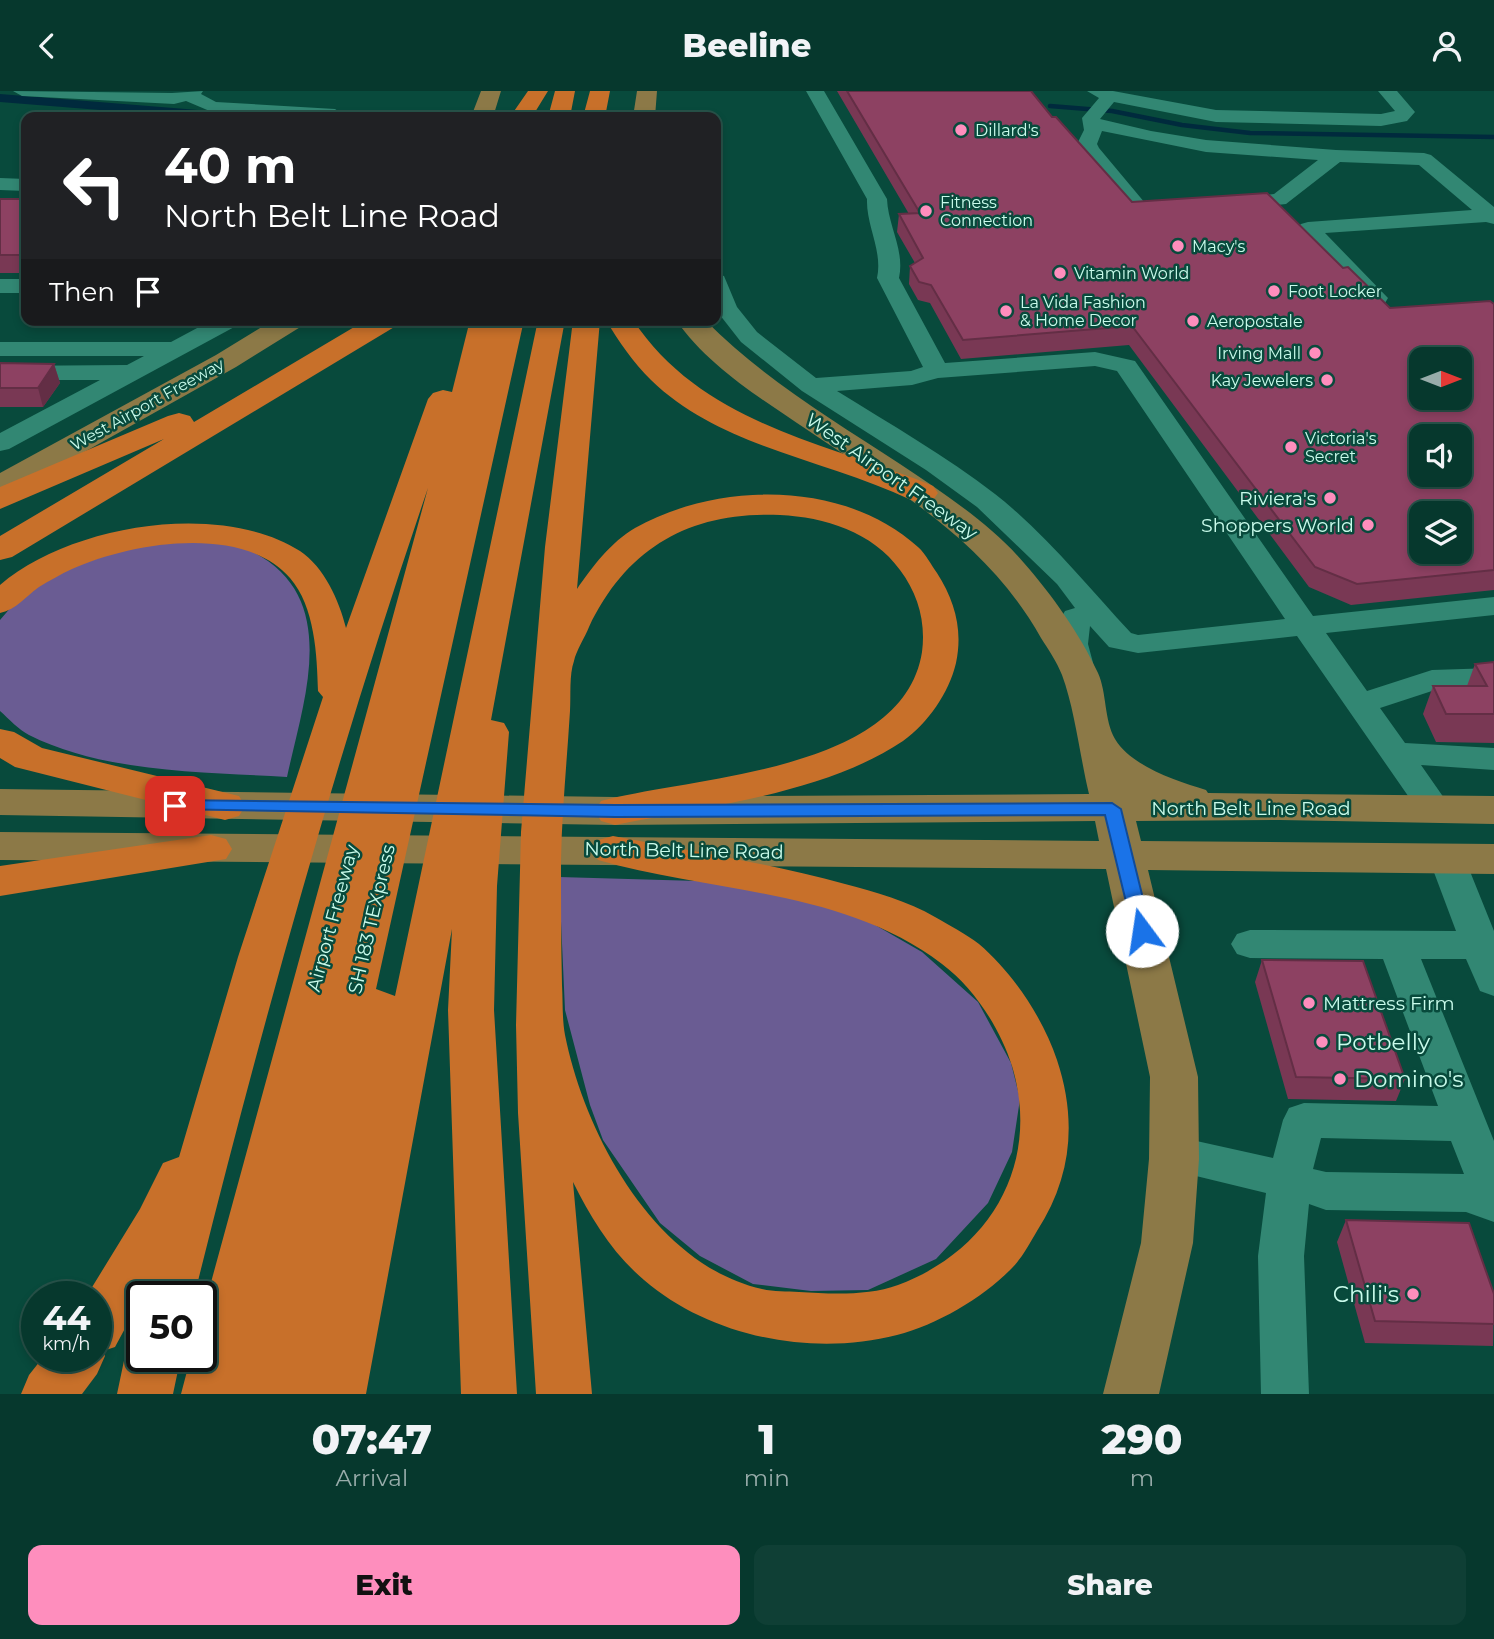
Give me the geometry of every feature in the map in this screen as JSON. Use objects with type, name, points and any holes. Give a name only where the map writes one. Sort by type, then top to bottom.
[{"type":"highway","points":[[524,112],[539,91]]},
{"type":"highway","points":[[535,112],[539,91]]},
{"type":"highway","points":[[560,112],[565,91]]},
{"type":"highway","points":[[571,112],[576,91]]},
{"type":"highway","points":[[595,112],[600,91]]},
{"type":"highway","points":[[606,112],[609,91]]},
{"type":"highway","points":[[0,550],[376,326]]},
{"type":"highway","points":[[171,1281],[227,1074],[332,724],[382,570],[461,350],[475,326]]},
{"type":"highway","name":"Airport Freeway","points":[[338,1394],[397,940],[437,738],[483,326]]},
{"type":"highway","name":"SH 183 TEXpress","points":[[437,738],[510,326]]},
{"type":"highway","name":"SH 183 TEXpress","points":[[291,1394],[397,940],[525,326]]},
{"type":"highway","name":"Airport Freeway","points":[[437,738],[489,633],[551,326]]},
{"type":"highway","points":[[564,1394],[549,1217],[540,1025],[541,832],[562,547],[586,326]]},
{"type":"highway","points":[[623,326],[637,350],[651,366],[696,401],[750,428],[922,493]]},
{"type":"highway","points":[[0,499],[245,394],[343,347]]},
{"type":"highway","points":[[555,670],[576,620],[618,559],[643,537],[672,521],[708,510],[761,505],[794,506],[836,513],[873,529],[900,547],[922,572],[936,603],[942,637],[936,672],[919,703],[891,731],[856,752],[614,830]]},
{"type":"highway","points":[[0,603],[35,575],[66,559],[103,545],[184,533],[223,535],[261,545],[289,559],[309,579],[321,604],[334,656],[332,724]]},
{"type":"highway","points":[[437,738],[480,834],[397,940],[472,1082],[489,1394]]},
{"type":"highway","points":[[0,741],[29,758],[225,806]]},
{"type":"highway","points":[[540,1025],[552,1075],[568,1119],[596,1178],[622,1222],[662,1263],[708,1294],[764,1314],[832,1319],[897,1311],[953,1285],[996,1250],[1030,1199],[1045,1148],[1043,1090],[1027,1040],[998,995],[963,955],[917,926],[863,904],[614,830]]},
{"type":"highway","points":[[0,881],[211,849]]},
{"type":"highway","name":"Airport Freeway","points":[[209,1394],[397,940]]},
{"type":"highway","name":"SH 183 TEXpress","points":[[258,1394],[397,940]]},
{"type":"highway","points":[[112,1302],[158,1225],[198,1144],[227,1074]]},
{"type":"highway","points":[[49,1394],[65,1372]]},
{"type":"highway","points":[[145,1394],[150,1372]]},
{"type":"main road","points":[[484,112],[491,91]]},
{"type":"main road","points":[[644,112],[647,91]]},
{"type":"main road","name":"West Airport Freeway","points":[[0,486],[229,359],[282,326]]},
{"type":"main road","name":"West Airport Freeway","points":[[695,326],[731,362],[760,385],[953,515],[1011,568],[1040,605],[1080,674],[1174,1077],[1174,1154],[1167,1243],[1131,1394]]},
{"type":"main road","points":[[1098,744],[1121,770],[1152,786],[1185,798],[1232,807]]},
{"type":"main road","name":"North Belt Line Road","points":[[0,802],[225,806],[614,830]]},
{"type":"main road","name":"North Belt Line Road","points":[[1118,832],[1232,807],[1494,810]]},
{"type":"main road","name":"North Belt Line Road","points":[[0,846],[211,849],[614,830],[1118,832],[1447,859],[1494,859]]},
{"type":"main road","points":[[1447,859],[1445,839],[1459,835],[1494,834]]},
{"type":"street","points":[[22,91],[174,99],[191,92],[212,107],[336,112]]},
{"type":"street","points":[[816,91],[877,199],[877,217],[891,265],[888,278],[937,371]]},
{"type":"street","points":[[1387,91],[1406,112],[1400,117],[1401,138]]},
{"type":"street","points":[[1367,101],[1401,138],[1492,217]]},
{"type":"street","points":[[1098,106],[1216,116],[1401,138]]},
{"type":"street","points":[[1098,106],[1151,137],[1206,146],[1336,156],[1401,138]]},
{"type":"street","points":[[1098,106],[1093,130],[1087,141],[1090,150],[1140,210],[1191,206]]},
{"type":"street","points":[[1216,205],[1279,200],[1336,156]]},
{"type":"street","points":[[0,184],[21,184]]},
{"type":"street","points":[[1455,185],[1481,186]]},
{"type":"street","points":[[1396,316],[1308,228],[1492,217]]},
{"type":"street","points":[[0,286],[21,286]]},
{"type":"street","points":[[721,294],[726,308],[743,331],[811,387],[935,464],[987,501],[1067,578],[1120,640],[1138,644],[1494,606]]},
{"type":"street","points":[[0,443],[219,326]]},
{"type":"street","points":[[0,349],[178,349],[229,359]]},
{"type":"street","points":[[811,387],[912,378],[937,371],[1095,359],[1126,366],[1304,626],[1434,808]]},
{"type":"street","points":[[0,373],[132,372]]},
{"type":"street","points":[[52,415],[94,433]]},
{"type":"street","points":[[1080,674],[1073,644],[1076,617],[1096,613]]},
{"type":"street","points":[[1360,704],[1432,680],[1494,678]]},
{"type":"street","points":[[1395,753],[1494,759]]},
{"type":"street","points":[[1447,859],[1486,945],[1494,981]]},
{"type":"street","points":[[1396,943],[1494,1196]]},
{"type":"street","points":[[1250,944],[1486,945]]},
{"type":"street","points":[[1285,1394],[1281,1256],[1289,1180],[1304,1120],[1466,1124]]},
{"type":"street","points":[[1174,1154],[1326,1191],[1467,1193],[1494,1203]]},
{"type":"shaded area","points":[[207,540],[249,550],[278,569],[297,593],[307,621],[310,651],[307,682],[287,777],[189,772],[89,757],[58,748],[29,735],[0,711],[0,620],[18,599],[60,571],[131,547]]},
{"type":"shaded area","points":[[559,877],[698,881],[783,892],[863,918],[922,952],[978,1002],[1011,1063],[1020,1099],[1012,1152],[988,1203],[936,1259],[868,1290],[811,1291],[753,1284],[700,1256],[660,1223],[603,1140],[590,1105],[565,1010]]},
{"type":"building","name":"Irving Mall","points":[[847,91],[1031,91],[1132,202],[1267,193],[1343,268],[1348,267],[1390,308],[1490,301],[1494,304],[1494,570],[1357,584],[1315,567],[1132,326],[963,340],[931,285],[919,282],[910,266],[923,258],[899,214],[920,213]]},
{"type":"building","points":[[0,199],[21,199],[21,255],[0,255]]},
{"type":"building","points":[[0,363],[54,364],[38,388],[0,388]]},
{"type":"building","points":[[1494,662],[1494,714],[1446,714],[1433,686],[1487,686],[1475,664]]},
{"type":"building","points":[[1262,960],[1363,961],[1405,1079],[1296,1077]]},
{"type":"building","name":"Chili's","points":[[1346,1220],[1469,1223],[1494,1294],[1494,1324],[1375,1321]]},
{"type":"waterway","points":[[0,98],[173,112]]},
{"type":"waterway","points":[[1050,106],[1112,111],[1182,125],[1250,133],[1494,137]]},
{"type":"place","name":"Dillard's","points":[[961,130]]},
{"type":"place","name":"Fitness Connection","points":[[926,211]]},
{"type":"place","name":"Macy's","points":[[1178,246]]},
{"type":"place","name":"Vitamin World","points":[[1060,273]]},
{"type":"place","name":"Foot Locker","points":[[1274,291]]},
{"type":"place","name":"La Vida Fashion & Home Decor","points":[[1006,311]]},
{"type":"place","name":"Aeropostale","points":[[1193,321]]},
{"type":"place","name":"Irving Mall","points":[[1315,353]]},
{"type":"place","name":"Kay Jewelers","points":[[1327,380]]},
{"type":"place","name":"Victoria's Secret","points":[[1291,447]]},
{"type":"place","name":"Riviera's","points":[[1330,498]]},
{"type":"place","name":"Shoppers World","points":[[1368,525]]},
{"type":"place","name":"Mattress Firm","points":[[1309,1003]]},
{"type":"place","name":"Potbelly","points":[[1322,1042]]},
{"type":"place","name":"Domino's","points":[[1340,1079]]},
{"type":"place","name":"Chili's","points":[[1413,1294]]},
{"type":"route","points":[[175,806],[615,811],[1112,809],[1142,931]]}]
